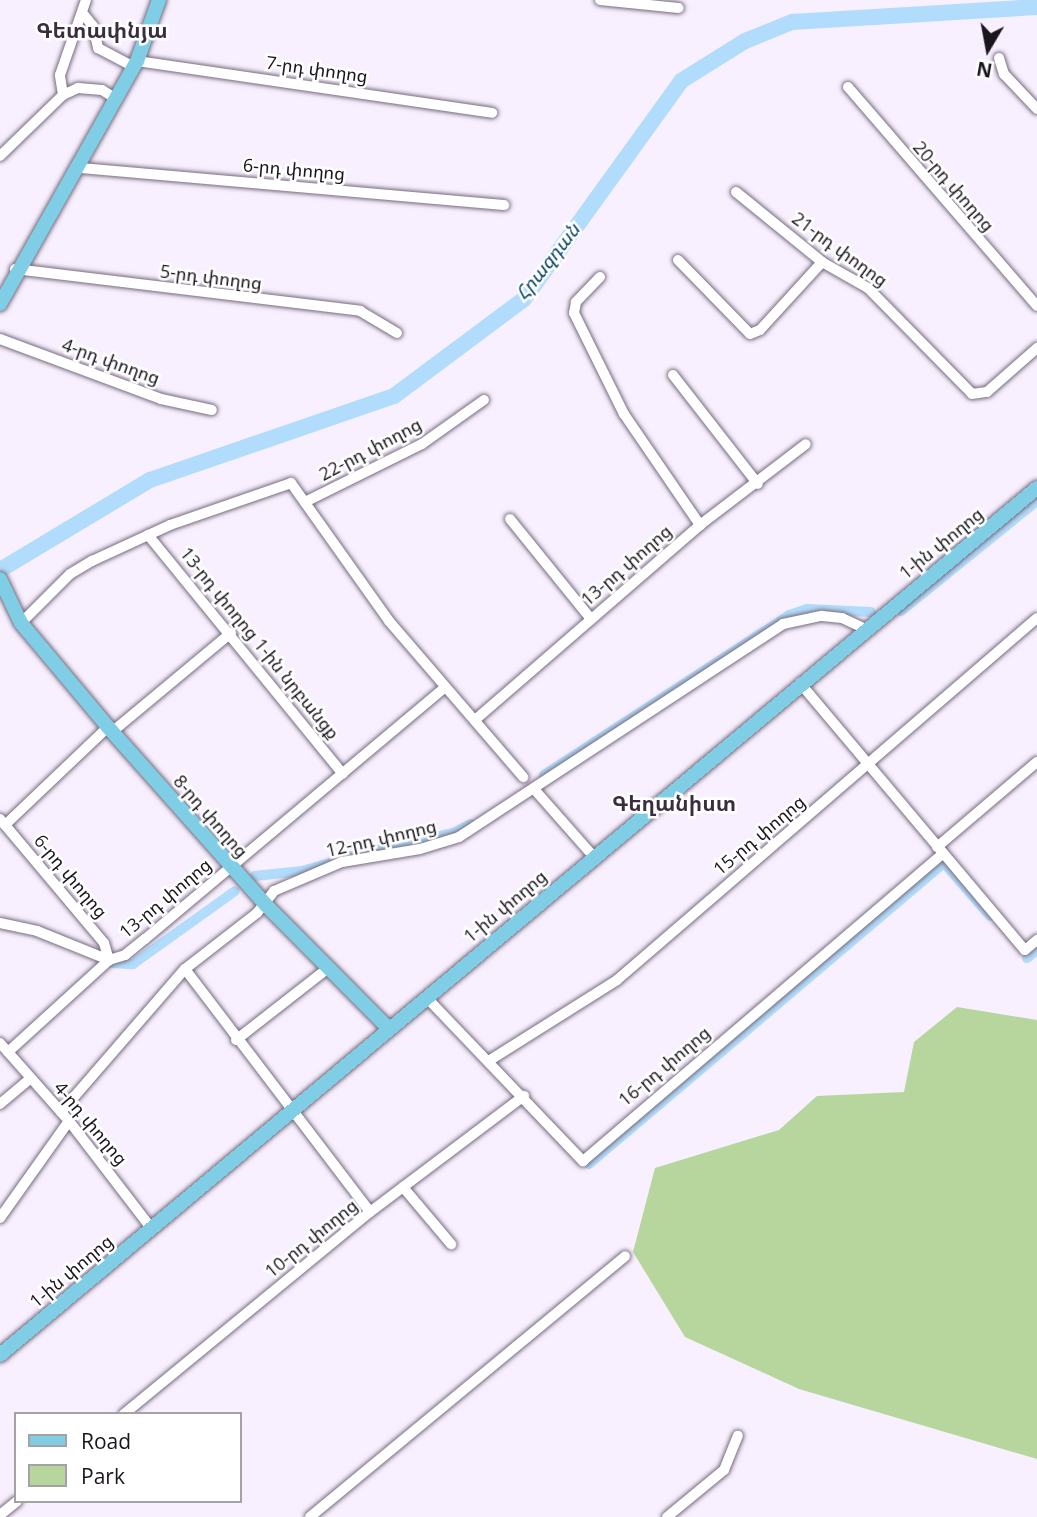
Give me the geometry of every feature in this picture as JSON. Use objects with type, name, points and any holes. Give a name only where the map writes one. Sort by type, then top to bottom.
[{"type":"main road","points":[[0,304],[15,270],[80,168],[135,64],[159,0]]},
{"type":"main road","name":"1-ին փողոց","points":[[0,1355],[800,683],[1037,488]]},
{"type":"main road","name":"8-րդ փողոց","points":[[0,579],[19,620],[110,730],[265,904],[389,1029]]},
{"type":"street","points":[[63,95],[60,75],[86,0]]},
{"type":"street","points":[[600,0],[679,8]]},
{"type":"street","name":"7-րդ փողոց","points":[[83,15],[93,26],[98,48],[135,64],[492,113]]},
{"type":"street","points":[[999,58],[1004,74],[1037,109]]},
{"type":"street","name":"20-րդ փողոց","points":[[848,87],[1037,306]]},
{"type":"street","points":[[0,156],[63,95],[78,88],[102,90],[115,98]]},
{"type":"street","name":"6-րդ փողոց","points":[[80,168],[504,205]]},
{"type":"street","name":"21-րդ փողոց","points":[[736,192],[822,262],[868,288],[972,394],[980,395],[1037,348]]},
{"type":"street","points":[[678,260],[750,334],[761,330],[822,262]]},
{"type":"street","name":"5-րդ փողոց","points":[[15,270],[360,311],[397,333]]},
{"type":"street","points":[[600,277],[576,302],[574,313],[624,414],[700,524]]},
{"type":"street","name":"4-րդ փողոց","points":[[0,339],[162,399],[212,410]]},
{"type":"street","points":[[673,375],[758,484]]},
{"type":"street","name":"22-րդ փողոց","points":[[305,502],[422,444],[484,400]]},
{"type":"street","name":"13-րդ փողոց","points":[[475,720],[700,524],[758,484],[806,444]]},
{"type":"street","points":[[19,620],[70,574],[148,535],[291,483],[335,551],[443,689],[475,720],[523,777]]},
{"type":"street","points":[[510,519],[591,619]]},
{"type":"street","name":"13-րդ փողոց 1-ին նրբանցք","points":[[148,535],[231,633],[343,774]]},
{"type":"street","name":"12-րդ փողոց","points":[[61,1112],[185,970],[265,904],[274,891],[312,873],[459,836],[783,624],[822,616],[842,618],[866,629]]},
{"type":"street","name":"15-րդ փողոց","points":[[490,1060],[617,980],[1037,618]]},
{"type":"street","points":[[2,822],[110,730],[231,633]]},
{"type":"street","points":[[800,683],[1025,950],[1037,940]]},
{"type":"street","name":"13-րդ փողոց","points":[[4,1047],[109,960],[125,955],[443,689]]},
{"type":"street","name":"16-րդ փողոց","points":[[427,998],[490,1060],[583,1161],[1037,762]]},
{"type":"street","points":[[534,789],[594,857]]},
{"type":"street","name":"6-րդ փողոց","points":[[2,822],[104,943],[109,960]]},
{"type":"street","points":[[0,923],[37,931],[109,960]]},
{"type":"street","points":[[236,1040],[328,968]]},
{"type":"street","points":[[185,970],[370,1212]]},
{"type":"street","name":"4-րդ փողոց","points":[[4,1047],[69,1121],[152,1228]]},
{"type":"street","points":[[0,1104],[31,1079]]},
{"type":"street","name":"10-րդ փողոց","points":[[126,1412],[370,1212],[524,1096]]},
{"type":"street","points":[[0,1218],[69,1121]]},
{"type":"street","points":[[403,1187],[451,1244]]},
{"type":"street","points":[[310,1517],[625,1256]]},
{"type":"street","points":[[667,1517],[724,1470],[738,1436]]},
{"type":"street","points":[[0,1515],[15,1503]]},
{"type":"green space","points":[[957,1007],[1037,1020],[1037,1459],[799,1389],[685,1337],[633,1252],[655,1168],[779,1130],[817,1096],[904,1092],[914,1042]]},
{"type":"waterway","name":"Հրազդան","points":[[0,570],[150,480],[394,396],[524,299],[681,81],[745,41],[792,22],[1037,7]]},
{"type":"waterway","points":[[901,611],[1037,501]]},
{"type":"waterway","points":[[544,775],[789,615],[807,609],[871,612]]},
{"type":"waterway","points":[[348,857],[453,833],[471,824]]},
{"type":"waterway","points":[[255,876],[302,871],[330,863]]},
{"type":"waterway","points":[[589,1164],[944,863],[990,916]]},
{"type":"waterway","points":[[111,963],[133,964],[235,891]]},
{"type":"waterway","points":[[1027,958],[1037,950]]},
{"type":"district","name":"Գետափնյա","points":[[102,30]]},
{"type":"district","name":"Գեղանիստ","points":[[674,803]]}]
